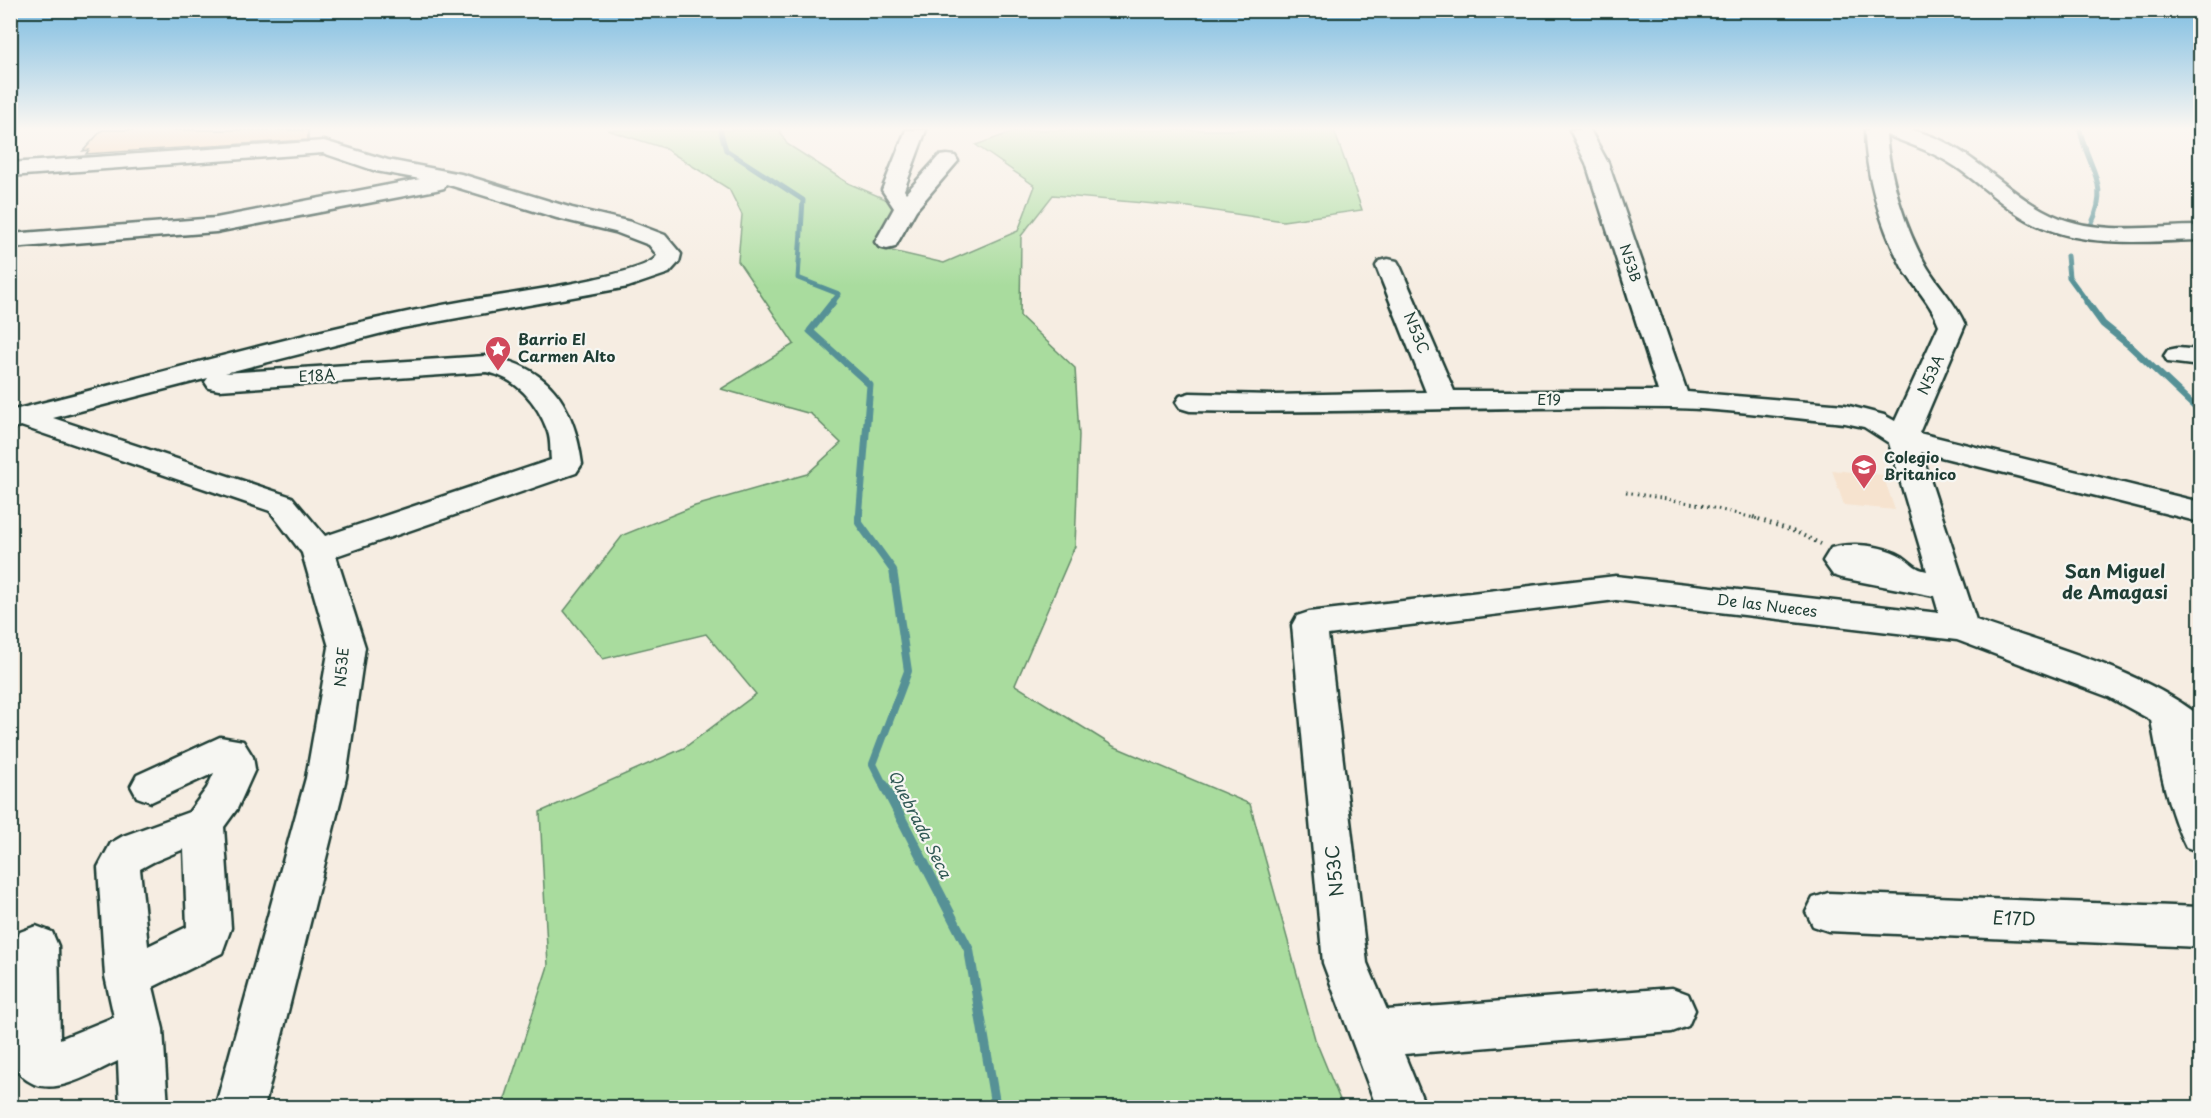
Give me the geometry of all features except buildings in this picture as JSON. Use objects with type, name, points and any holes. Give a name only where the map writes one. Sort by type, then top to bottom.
[{"type":"street","points":[[10,241],[216,225],[442,182]]},
{"type":"street","points":[[17,418],[401,320],[619,282],[660,268],[667,262],[669,254],[657,240],[623,226],[565,213],[460,182]]},
{"type":"street","points":[[896,182],[893,190],[906,207]]},
{"type":"street","points":[[887,242],[906,207],[928,182]]},
{"type":"street","name":"N53B","points":[[1603,182],[1675,399]]},
{"type":"street","name":"N53A","points":[[1885,182],[1904,247],[1917,270],[1948,313],[1952,326],[1902,438]]},
{"type":"street","points":[[1989,182],[2026,209],[2051,223],[2078,231],[2200,233]]},
{"type":"street","name":"N53C","points":[[1388,266],[1443,400]]},
{"type":"street","name":"E18A","points":[[148,385],[486,364],[506,368],[523,376],[548,402],[563,433],[567,464],[318,550]]},
{"type":"street","name":"E19","points":[[1190,402],[1272,404],[1443,400],[1675,399],[1845,414],[1874,421],[1902,438],[2200,512]]},
{"type":"street","name":"N53E","points":[[17,418],[281,504],[318,550],[347,647],[326,778],[239,1107]]},
{"type":"street","points":[[1902,438],[1961,628]]},
{"type":"street","points":[[1843,556],[1840,561],[1845,567],[1854,570],[1948,587]]},
{"type":"street","name":"De las Nueces","points":[[1309,625],[1616,588],[1961,628],[2122,687],[2168,712],[2200,737]]},
{"type":"street","name":"N53C","points":[[1309,625],[1345,963],[1402,1107]]},
{"type":"street","points":[[2168,712],[2183,786],[2200,835]]},
{"type":"street","points":[[144,1107],[140,1029],[129,976],[119,867],[126,856],[138,849],[203,824],[223,797],[235,769],[234,757],[229,752],[220,752],[151,786]]},
{"type":"street","points":[[129,976],[206,939],[209,928],[203,824]]},
{"type":"street","name":"E17D","points":[[1828,912],[2200,927]]},
{"type":"street","points":[[36,946],[37,1058],[46,1064],[59,1063],[140,1029]]},
{"type":"street","points":[[1373,1034],[1672,1010]]},
{"type":"path","points":[[1626,492],[1742,513],[1771,521],[1796,530],[1843,556]]},
{"type":"shaded area","name":"Colegio Britanico","points":[[1832,470],[1883,475],[1895,510],[1844,505]]},
{"type":"green space","points":[[718,182],[847,182],[890,201],[899,214],[884,228],[879,248],[944,263],[1018,231],[1035,186],[1029,182],[1352,182],[1362,210],[1283,221],[1189,207],[1053,195],[1021,236],[1020,316],[1075,368],[1079,435],[1075,546],[1015,685],[1113,746],[1250,804],[1315,1039],[1343,1107],[502,1108],[548,966],[540,812],[684,748],[756,694],[706,634],[603,659],[564,611],[623,535],[695,506],[807,474],[841,443],[811,414],[721,389],[794,344],[738,261],[742,215],[729,189]]},
{"type":"waterway","name":"Quebrada Seca","points":[[776,182],[803,200],[798,278],[839,294],[832,303]]},
{"type":"waterway","points":[[2091,225],[2099,198],[2097,182]]},
{"type":"waterway","points":[[2067,256],[2069,277],[2088,303]]},
{"type":"waterway","name":"Quebrada Seca","points":[[833,302],[810,331],[870,385],[859,519]]},
{"type":"waterway","points":[[2087,302],[2103,324],[2129,345],[2196,408]]},
{"type":"waterway","name":"Quebrada Seca","points":[[859,519],[859,523],[893,570],[908,671],[873,764],[884,786]]},
{"type":"waterway","name":"Quebrada Seca","points":[[884,785],[969,950],[996,1108]]},
{"type":"place","name":"Barrio El Carmen Alto","points":[[498,372]]},
{"type":"place","name":"Colegio Britanico","points":[[1864,490]]},
{"type":"district","name":"San Miguel de Amagasi","points":[[2115,582]]}]
